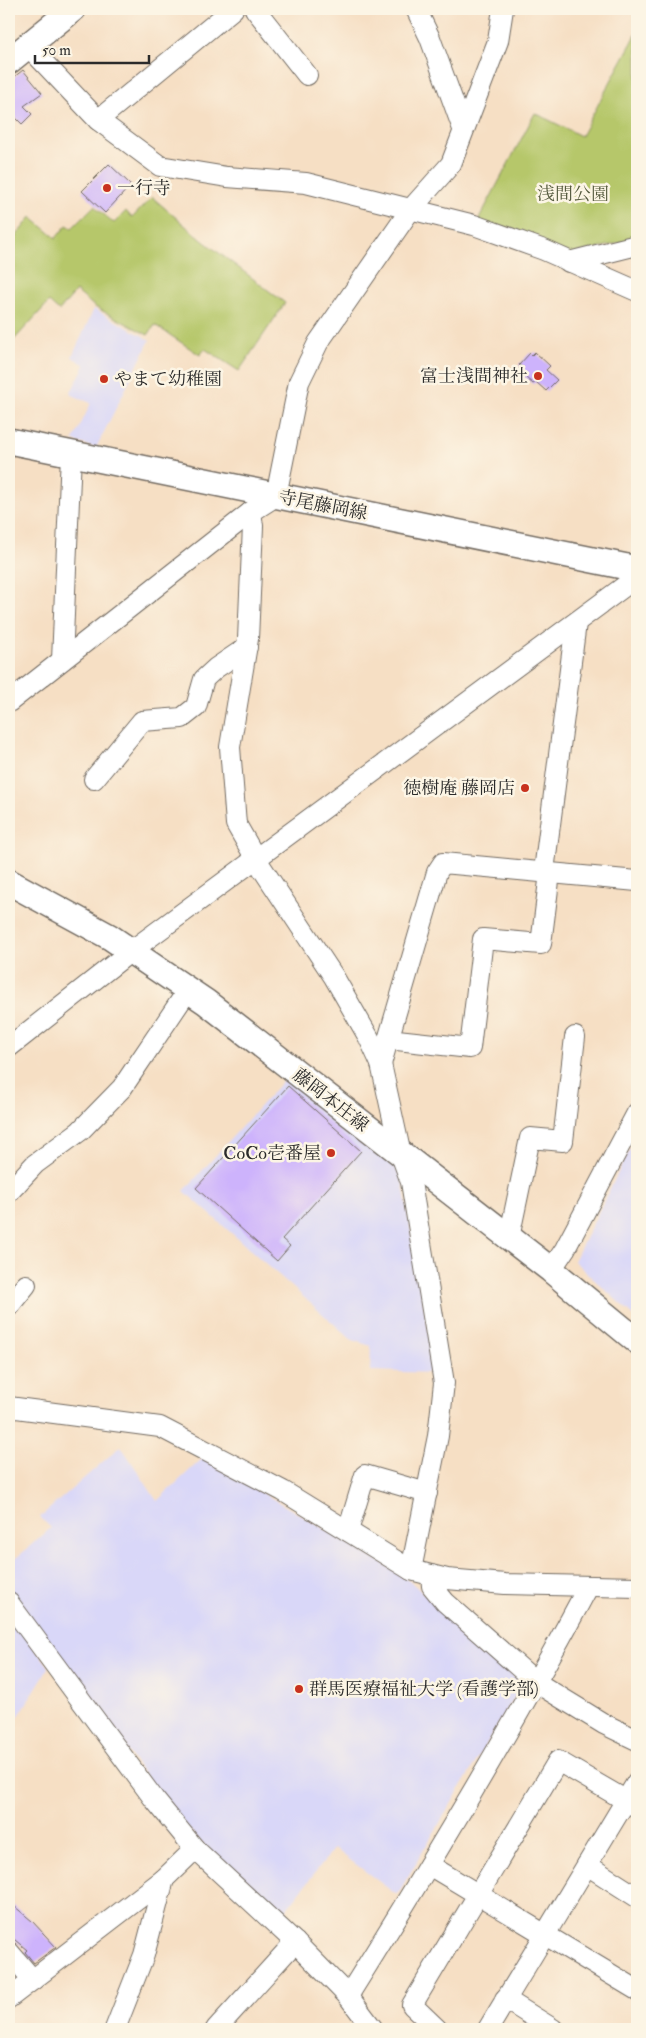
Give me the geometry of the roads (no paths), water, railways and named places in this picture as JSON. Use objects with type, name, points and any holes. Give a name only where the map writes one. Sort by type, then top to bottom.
[{"type":"main road","points":[[9,61],[73,9]]},
{"type":"main road","name":"寺尾藤岡線","points":[[9,441],[637,568]]},
{"type":"main road","name":"藤岡本庄線","points":[[9,882],[131,951],[206,1002],[550,1270],[637,1341]]},
{"type":"street","points":[[98,120],[233,9]]},
{"type":"street","points":[[255,9],[306,75]]},
{"type":"street","points":[[416,9],[463,129]]},
{"type":"street","points":[[9,702],[251,512],[276,496],[300,382],[318,343],[411,209],[450,164],[498,41],[503,9]]},
{"type":"street","points":[[28,46],[98,120],[160,166],[227,177],[306,183],[474,225],[544,250],[637,291]]},
{"type":"street","points":[[568,262],[637,245]]},
{"type":"street","points":[[62,660],[71,455]]},
{"type":"street","points":[[251,512],[253,526],[247,647],[230,747],[236,824],[256,859],[334,977],[381,1064],[401,1155],[411,1182],[444,1383],[438,1436],[411,1570]]},
{"type":"street","points":[[9,1047],[131,951],[637,577]]},
{"type":"street","points":[[388,1039],[470,1048],[483,938],[541,944],[547,872],[576,623]]},
{"type":"street","points":[[94,779],[142,721],[182,718],[196,707],[204,679],[216,668],[247,647]]},
{"type":"street","points":[[381,1064],[437,872],[443,863],[637,881]]},
{"type":"street","points":[[9,1192],[35,1164],[80,1131],[122,1088],[188,990]]},
{"type":"street","points":[[509,1238],[530,1138],[563,1141],[576,1037]]},
{"type":"street","points":[[550,1270],[565,1249],[637,1113]]},
{"type":"street","points":[[9,1306],[26,1285]]},
{"type":"street","points":[[9,1407],[160,1427],[283,1491],[411,1570],[431,1575],[504,1584],[637,1587]]},
{"type":"street","points":[[348,1531],[365,1475],[427,1493]]},
{"type":"street","points":[[431,1575],[432,1586],[445,1602],[537,1683],[604,1724],[637,1740]]},
{"type":"street","points":[[348,1996],[429,1866],[537,1683],[588,1586]]},
{"type":"street","points":[[9,1603],[154,1799],[195,1850],[295,1942],[348,1996],[369,2028]]},
{"type":"street","points":[[437,2029],[412,2005],[558,1762],[632,1804]]},
{"type":"street","points":[[488,2029],[587,1865],[632,1804],[637,1782]]},
{"type":"street","points":[[9,1998],[164,1879],[195,1850]]},
{"type":"street","points":[[587,1865],[637,1897]]},
{"type":"street","points":[[429,1866],[637,1990]]},
{"type":"street","points":[[115,2029],[144,1955],[164,1879]]},
{"type":"street","points":[[216,2029],[295,1942]]},
{"type":"street","points":[[9,1952],[32,1980]]},
{"type":"street","points":[[505,1999],[553,2029]]},
{"type":"place","name":"一行寺","points":[[107,188]]},
{"type":"place","name":"富士浅間神社","points":[[538,376]]},
{"type":"place","name":"やまて幼稚園","points":[[104,379]]},
{"type":"place","name":"徳樹庵 藤岡店","points":[[525,788]]},
{"type":"place","name":"CoCo壱番屋","points":[[331,1153]]},
{"type":"place","name":"群馬医療福祉大学 (看護学部)","points":[[299,1689]]},
{"type":"park label","name":"浅間公園","points":[[573,194]]}]
